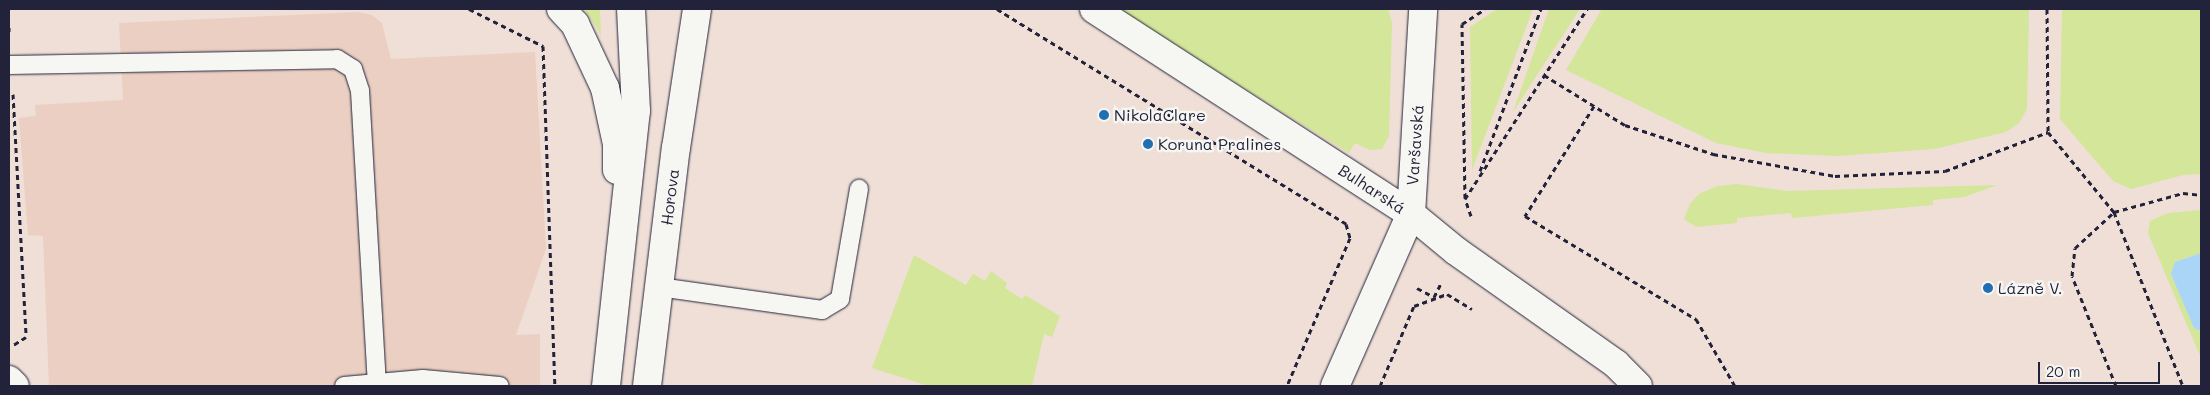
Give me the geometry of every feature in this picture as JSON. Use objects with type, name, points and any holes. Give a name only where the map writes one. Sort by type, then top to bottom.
[{"type":"street","points":[[562,9],[575,24],[605,88],[617,144],[620,264]]},
{"type":"street","points":[[606,386],[636,111],[631,9]]},
{"type":"street","name":"Horova","points":[[647,386],[697,9]]},
{"type":"street","name":"Bulharská","points":[[1094,9],[1411,214],[1456,252],[1616,364],[1638,386]]},
{"type":"street","name":"Varšavská","points":[[1335,386],[1411,214],[1423,9]]},
{"type":"street","points":[[9,380],[15,386]]},
{"type":"lane","points":[[10,64],[337,59],[353,69],[360,91],[377,384]]},
{"type":"lane","points":[[660,287],[822,310],[840,299],[859,189]]},
{"type":"lane","points":[[344,386],[423,379],[500,386]]},
{"type":"path","points":[[469,9],[543,46],[555,386]]},
{"type":"path","points":[[997,9],[1346,224],[1350,238],[1287,386]]},
{"type":"path","points":[[1456,252],[1471,217],[1465,199],[1462,24],[1485,9]]},
{"type":"path","points":[[1478,177],[1541,9]]},
{"type":"path","points":[[1465,199],[1587,9]]},
{"type":"path","points":[[2047,9],[2048,132],[2114,212],[2182,386]]},
{"type":"path","points":[[9,348],[26,337],[10,64]]},
{"type":"path","points":[[1544,75],[1625,125],[1712,154],[1835,176],[1945,171],[2048,132]]},
{"type":"path","points":[[1594,106],[1524,216],[1696,319],[1736,386]]},
{"type":"path","points":[[2116,386],[2072,276],[2075,248],[2114,212],[2183,193],[2201,195]]},
{"type":"path","points":[[1380,386],[1414,306],[1448,294],[1480,314]]},
{"type":"shaded area","points":[[358,12],[372,15],[382,23],[391,59],[535,52],[546,249],[516,335],[540,334],[540,386],[49,386],[43,236],[28,235],[19,118],[36,116],[35,105],[123,100],[119,23]]},
{"type":"green space","points":[[584,9],[600,9],[601,37],[597,28]]},
{"type":"green space","points":[[1115,9],[1388,9],[1392,23],[1389,136],[1382,149],[1370,150],[1355,143],[1349,153]]},
{"type":"green space","points":[[1497,9],[1533,9],[1472,170],[1470,27]]},
{"type":"green space","points":[[1549,9],[1580,9],[1513,112]]},
{"type":"green space","points":[[1602,9],[2029,9],[2027,109],[2019,123],[2006,132],[1934,149],[1838,156],[1766,153],[1716,143],[1566,70]]},
{"type":"green space","points":[[2062,9],[2201,9],[2201,174],[2183,175],[2131,189],[2113,181],[2060,119]]},
{"type":"green space","points":[[1737,184],[1787,191],[1997,185],[1964,197],[1933,200],[1933,205],[1792,218],[1791,213],[1737,218],[1737,223],[1696,227],[1684,219],[1690,204],[1699,194],[1717,186]]},
{"type":"green space","points":[[2201,210],[2201,253],[2175,262],[2194,328],[2201,331],[2201,358],[2148,233],[2150,221],[2168,213]]},
{"type":"green space","points":[[914,255],[966,285],[973,274],[985,281],[991,271],[1007,283],[1005,288],[1022,299],[1025,295],[1060,316],[1052,337],[1044,334],[1032,386],[929,386],[872,368]]},
{"type":"water","points":[[2201,253],[2201,331],[2194,328],[2171,274],[2175,262]]},
{"type":"place","name":"NikolaClare","points":[[1104,115]]},
{"type":"place","name":"Koruna Pralines","points":[[1148,144]]},
{"type":"place","name":"Lázně V.","points":[[1988,288]]}]
